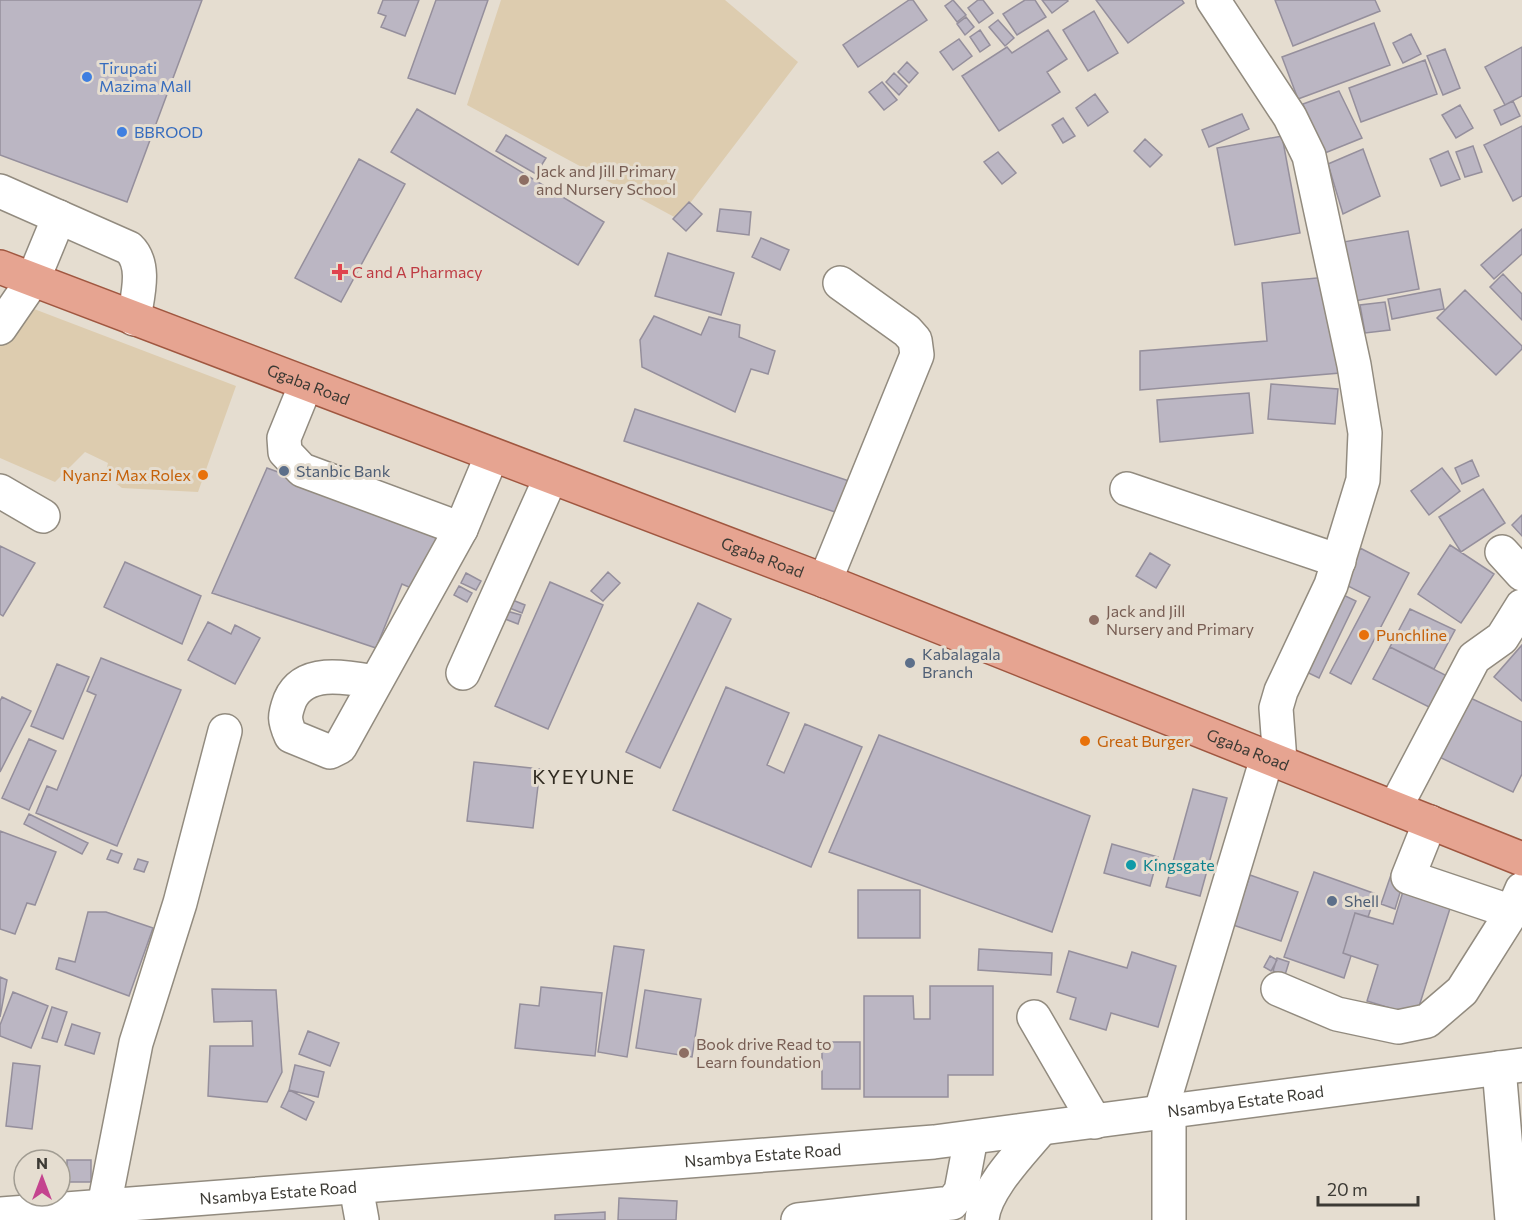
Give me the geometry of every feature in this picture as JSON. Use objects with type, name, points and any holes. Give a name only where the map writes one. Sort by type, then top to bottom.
[{"type":"main road","name":"Ggaba Road","points":[[0,267],[825,581],[1522,859]]},
{"type":"street","points":[[1169,1220],[1165,1113],[1273,759],[1276,708],[1281,691],[1331,585],[1363,480],[1365,433],[1354,365],[1309,156],[1290,117],[1214,0]]},
{"type":"street","points":[[0,191],[129,248],[135,253],[140,277],[134,319]]},
{"type":"street","points":[[0,328],[33,280],[59,217]]},
{"type":"street","points":[[825,581],[917,355],[915,340],[907,331],[840,283]]},
{"type":"street","points":[[306,384],[284,438],[285,452],[302,470],[460,529]]},
{"type":"street","points":[[375,682],[460,529],[492,455]]},
{"type":"street","points":[[463,673],[551,477]]},
{"type":"street","points":[[1127,489],[1339,561]]},
{"type":"street","points":[[0,491],[43,516]]},
{"type":"street","points":[[1395,808],[1474,658],[1502,638],[1522,606]]},
{"type":"street","points":[[104,1206],[136,1043],[180,903],[225,731]]},
{"type":"street","points":[[1278,988],[1337,1014],[1398,1027],[1427,1022],[1462,991],[1517,901],[1408,877],[1430,822]]},
{"type":"street","points":[[1034,1017],[1095,1122]]},
{"type":"street","points":[[1510,1067],[1512,1220]]},
{"type":"street","name":"Nsambya Estate Road","points":[[0,1214],[705,1161],[971,1138],[1510,1067]]},
{"type":"street","points":[[982,1220],[982,1212],[1000,1177],[1040,1130]]},
{"type":"street","points":[[798,1220],[952,1203],[960,1191],[971,1138]]},
{"type":"street","points":[[356,1187],[362,1220]]},
{"type":"shaded area","points":[[501,0],[725,0],[798,62],[678,219],[467,105]]},
{"type":"shaded area","points":[[0,296],[236,386],[198,492],[122,488],[105,475],[108,463],[85,452],[55,482],[0,458]]},
{"type":"building","name":"Tirupati Mazima Mall","points":[[0,0],[202,0],[127,202],[0,155]]},
{"type":"building","points":[[383,0],[419,0],[405,36],[381,27],[386,16],[378,13]]},
{"type":"building","points":[[436,0],[488,0],[455,94],[408,78]]},
{"type":"building","points":[[909,0],[913,0],[927,20],[858,67],[843,45]]},
{"type":"building","points":[[953,0],[966,15],[957,22],[945,6]]},
{"type":"building","points":[[978,0],[983,0],[993,13],[979,23],[968,8]]},
{"type":"building","points":[[1025,0],[1035,0],[1046,17],[1017,35],[1003,14]]},
{"type":"building","points":[[1042,0],[1067,0],[1068,1],[1052,13]]},
{"type":"building","points":[[1096,0],[1182,0],[1184,3],[1128,43]]},
{"type":"building","points":[[1275,0],[1375,0],[1380,11],[1293,46]]},
{"type":"building","points":[[1094,11],[1118,53],[1088,71],[1063,30]]},
{"type":"building","points":[[966,17],[974,27],[965,35],[957,24]]},
{"type":"building","points":[[998,20],[1014,38],[1005,46],[989,27]]},
{"type":"building","points":[[1374,23],[1390,65],[1298,99],[1282,57]]},
{"type":"building","points":[[980,30],[990,45],[980,52],[970,37]]},
{"type":"building","points":[[1048,30],[1067,59],[1047,72],[1060,92],[999,131],[962,76],[1007,47],[1012,53]]},
{"type":"building","points":[[1411,34],[1421,54],[1403,63],[1393,43]]},
{"type":"building","points":[[959,39],[972,56],[953,70],[940,52]]},
{"type":"building","points":[[1522,47],[1522,96],[1505,105],[1485,67]]},
{"type":"building","points":[[1445,49],[1460,88],[1443,95],[1427,56]]},
{"type":"building","points":[[1425,60],[1437,94],[1361,122],[1349,88]]},
{"type":"building","points":[[907,62],[918,73],[909,83],[898,72]]},
{"type":"building","points":[[894,73],[907,86],[899,95],[886,82]]},
{"type":"building","points":[[882,82],[897,100],[884,110],[869,92]]},
{"type":"building","points":[[1339,91],[1362,138],[1320,155],[1303,104]]},
{"type":"building","points":[[1095,94],[1108,112],[1088,126],[1076,108]]},
{"type":"building","points":[[1513,101],[1520,116],[1501,125],[1494,110]]},
{"type":"building","points":[[1460,105],[1473,128],[1456,138],[1442,115]]},
{"type":"building","points":[[417,109],[604,222],[578,265],[391,152]]},
{"type":"building","points":[[1242,114],[1249,129],[1209,147],[1202,130]]},
{"type":"building","points":[[1063,118],[1075,136],[1063,143],[1052,125]]},
{"type":"building","points":[[1522,126],[1522,196],[1513,201],[1484,145]]},
{"type":"building","points":[[506,135],[546,158],[536,174],[496,151]]},
{"type":"building","points":[[1282,136],[1300,233],[1235,245],[1217,148]]},
{"type":"building","points":[[1145,139],[1162,155],[1150,167],[1134,151]]},
{"type":"building","points":[[1473,146],[1482,172],[1465,177],[1456,152]]},
{"type":"building","points":[[1363,149],[1380,196],[1343,214],[1328,164]]},
{"type":"building","points":[[1448,151],[1460,179],[1441,186],[1430,159]]},
{"type":"building","points":[[998,152],[1016,173],[1002,184],[984,162]]},
{"type":"building","points":[[359,159],[405,184],[341,302],[295,278]]},
{"type":"building","points":[[689,202],[702,214],[686,231],[673,219]]},
{"type":"building","points":[[720,209],[751,212],[749,235],[717,231]]},
{"type":"building","points":[[1522,229],[1522,254],[1494,279],[1481,265]]},
{"type":"building","points":[[1408,231],[1419,289],[1355,301],[1343,242]]},
{"type":"building","points":[[761,238],[789,250],[780,270],[752,257]]},
{"type":"building","points":[[668,253],[734,273],[721,315],[655,296]]},
{"type":"building","points":[[1503,274],[1522,294],[1522,320],[1490,287]]},
{"type":"building","points":[[1328,277],[1340,373],[1140,390],[1140,351],[1267,341],[1262,283]]},
{"type":"building","points":[[1440,289],[1444,309],[1392,319],[1388,299]]},
{"type":"building","points":[[1465,290],[1522,346],[1522,349],[1496,375],[1437,318]]},
{"type":"building","points":[[1385,302],[1390,330],[1365,333],[1360,305]]},
{"type":"building","points":[[654,316],[701,335],[709,317],[740,325],[739,337],[775,351],[768,374],[751,369],[735,412],[642,367],[640,340]]},
{"type":"building","points":[[1271,384],[1338,389],[1335,424],[1268,419]]},
{"type":"building","points":[[1249,393],[1253,433],[1160,442],[1157,400]]},
{"type":"building","points":[[635,409],[852,482],[841,514],[624,441]]},
{"type":"building","points":[[1472,460],[1479,476],[1462,484],[1455,468]]},
{"type":"building","points":[[267,468],[446,533],[418,591],[402,584],[376,648],[212,593]]},
{"type":"building","points":[[1442,468],[1460,491],[1429,515],[1411,491]]},
{"type":"building","points":[[1483,489],[1505,523],[1461,552],[1439,517]]},
{"type":"building","points":[[1522,515],[1522,536],[1512,525]]},
{"type":"building","points":[[1450,545],[1494,574],[1461,623],[1418,594]]},
{"type":"building","points":[[0,546],[35,563],[3,616],[0,614]]},
{"type":"building","name":"Punchline","points":[[1360,548],[1409,573],[1351,684],[1330,673],[1370,597],[1342,583]]},
{"type":"building","points":[[1150,553],[1170,565],[1156,588],[1136,576]]},
{"type":"building","points":[[125,562],[201,596],[182,644],[104,607]]},
{"type":"building","points":[[608,572],[620,583],[603,601],[591,591]]},
{"type":"building","points":[[466,573],[481,581],[476,590],[461,583]]},
{"type":"building","points":[[550,582],[603,605],[548,729],[495,706]]},
{"type":"building","points":[[459,586],[472,593],[467,602],[454,595]]},
{"type":"building","points":[[1335,591],[1356,601],[1319,678],[1298,668]]},
{"type":"building","points":[[510,599],[525,605],[522,613],[507,607]]},
{"type":"building","points":[[698,603],[731,619],[660,768],[626,752]]},
{"type":"building","points":[[1410,609],[1455,630],[1434,669],[1390,647]]},
{"type":"building","points":[[503,610],[521,615],[518,624],[500,617]]},
{"type":"building","points":[[208,622],[231,634],[235,625],[260,638],[235,684],[188,660]]},
{"type":"building","points":[[1522,645],[1522,701],[1494,677]]},
{"type":"building","points":[[1390,647],[1453,679],[1437,711],[1373,679]]},
{"type":"building","points":[[101,658],[181,690],[117,846],[36,813],[47,786],[57,790],[96,695],[87,691]]},
{"type":"building","points":[[57,664],[89,677],[63,739],[31,726]]},
{"type":"building","points":[[726,687],[789,713],[767,765],[784,773],[805,724],[862,747],[811,867],[673,810]]},
{"type":"building","points":[[1464,695],[1522,722],[1522,774],[1513,792],[1435,755]]},
{"type":"building","points":[[2,697],[31,711],[0,772],[0,701]]},
{"type":"building","points":[[879,735],[1090,816],[1052,932],[829,852]]},
{"type":"building","points":[[29,739],[56,751],[29,810],[2,798]]},
{"type":"building","points":[[474,762],[540,769],[533,828],[467,821]]},
{"type":"building","points":[[1193,789],[1227,798],[1200,896],[1166,887]]},
{"type":"building","points":[[29,814],[88,843],[82,854],[24,824]]},
{"type":"building","points":[[0,831],[56,852],[35,905],[27,903],[15,934],[0,929]]},
{"type":"building","name":"Kingsgate","points":[[1112,844],[1158,857],[1150,886],[1104,873]]},
{"type":"building","points":[[111,850],[122,854],[118,863],[107,859]]},
{"type":"building","points":[[138,859],[148,862],[144,872],[134,869]]},
{"type":"building","points":[[1393,869],[1406,873],[1395,909],[1381,904]]},
{"type":"building","points":[[1314,872],[1376,894],[1368,917],[1355,913],[1343,953],[1351,956],[1344,978],[1284,957]]},
{"type":"building","points":[[1250,875],[1298,892],[1281,941],[1233,925]]},
{"type":"building","points":[[1405,885],[1453,899],[1416,1016],[1367,1001],[1378,965],[1343,953],[1355,913],[1393,924]]},
{"type":"building","points":[[858,890],[920,890],[920,938],[858,938]]},
{"type":"building","points":[[88,912],[106,912],[153,928],[129,996],[56,969],[59,958],[75,962]]},
{"type":"building","points":[[614,946],[644,950],[627,1057],[598,1052]]},
{"type":"building","points":[[979,949],[1052,953],[1051,975],[978,970]]},
{"type":"building","points":[[1069,951],[1127,968],[1132,952],[1176,966],[1158,1027],[1111,1013],[1106,1030],[1070,1019],[1076,998],[1057,992]]},
{"type":"building","points":[[1270,956],[1277,960],[1271,971],[1264,967]]},
{"type":"building","points":[[1277,958],[1289,962],[1285,975],[1273,971]]},
{"type":"building","points":[[0,977],[7,980],[0,1017]]},
{"type":"building","points":[[930,986],[993,986],[993,1075],[948,1075],[948,1097],[864,1097],[864,996],[913,996],[914,1019],[930,1019]]},
{"type":"building","points":[[541,987],[602,993],[595,1056],[515,1048],[520,1004],[539,1006]]},
{"type":"building","points":[[212,989],[276,990],[282,1072],[267,1102],[208,1096],[210,1046],[253,1046],[252,1021],[214,1022]]},
{"type":"building","points":[[645,990],[701,999],[692,1057],[636,1048]]},
{"type":"building","points":[[13,992],[48,1006],[31,1048],[0,1036],[0,1025]]},
{"type":"building","points":[[52,1007],[67,1012],[57,1042],[42,1038]]},
{"type":"building","points":[[72,1024],[100,1033],[94,1054],[65,1045]]},
{"type":"building","points":[[308,1031],[339,1043],[330,1066],[299,1054]]},
{"type":"building","points":[[822,1042],[860,1042],[860,1089],[822,1089]]},
{"type":"building","points":[[13,1063],[40,1066],[32,1129],[6,1126]]},
{"type":"building","points":[[295,1065],[324,1072],[318,1097],[289,1090]]},
{"type":"building","points":[[289,1090],[314,1102],[306,1120],[281,1107]]},
{"type":"building","points":[[72,1160],[91,1160],[91,1182],[72,1182]]},
{"type":"building","points":[[619,1198],[677,1201],[676,1220],[618,1220]]},
{"type":"building","points":[[605,1212],[605,1220],[555,1220],[555,1215]]},
{"type":"place","name":"Tirupati Mazima Mall","points":[[87,77]]},
{"type":"place","name":"BBROOD","points":[[122,132]]},
{"type":"place","name":"Jack and Jill Primary and Nursery School","points":[[524,180]]},
{"type":"place","name":"C and A Pharmacy","points":[[340,272]]},
{"type":"place","name":"Stanbic Bank","points":[[284,471]]},
{"type":"place","name":"Nyanzi Max Rolex","points":[[203,475]]},
{"type":"place","name":"Jack and Jill Nursery and Primary","points":[[1094,620]]},
{"type":"place","name":"Punchline","points":[[1364,635]]},
{"type":"place","name":"Kabalagala Branch","points":[[910,663]]},
{"type":"place","name":"Great Burger","points":[[1085,741]]},
{"type":"place","name":"Kingsgate","points":[[1131,865]]},
{"type":"place","name":"Shell","points":[[1332,901]]},
{"type":"place","name":"Book drive Read to Learn foundation","points":[[684,1053]]},
{"type":"district","name":"KYEYUNE","points":[[584,777]]}]
